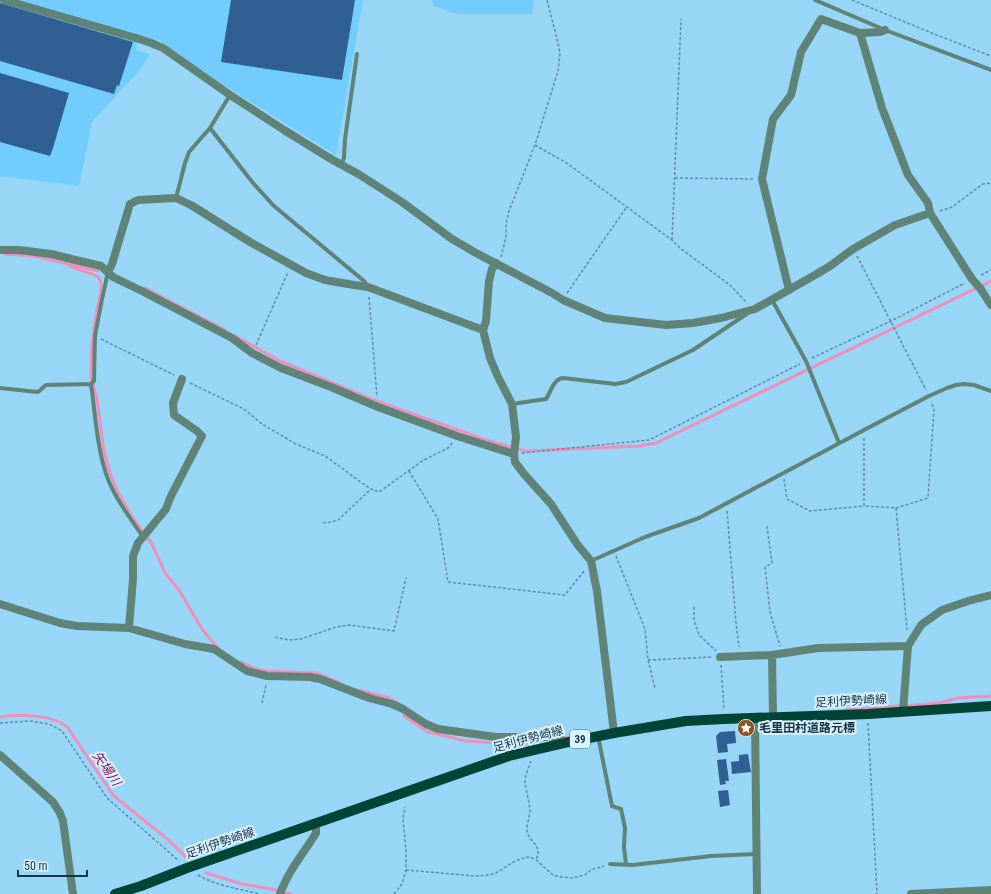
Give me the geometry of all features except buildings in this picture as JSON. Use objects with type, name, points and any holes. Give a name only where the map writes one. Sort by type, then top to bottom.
[{"type":"main road","name":"足利伊勢崎線","points":[[115,894],[314,823],[509,756],[534,749],[614,733],[686,722],[724,719],[868,714],[991,706]]},
{"type":"street","points":[[4,0],[151,42],[163,48],[230,95],[284,130],[402,202],[452,239],[563,300],[605,318],[666,325],[693,323],[721,318],[755,309],[830,266],[854,249],[896,225],[930,213]]},
{"type":"street","points":[[789,290],[762,179],[773,119],[791,95],[801,52],[821,19],[860,33],[885,30]]},
{"type":"street","points":[[860,33],[882,108],[908,175],[928,203],[930,213],[972,279],[991,305]]},
{"type":"street","points":[[108,272],[112,264],[130,204],[138,200],[176,198],[191,205],[250,242],[306,273],[325,280],[368,287],[483,330]]},
{"type":"street","points":[[0,250],[19,250],[51,254],[101,266],[113,277],[232,338],[252,353],[281,368],[331,387],[378,408],[457,436],[514,454]]},
{"type":"street","points":[[496,263],[492,269],[489,281],[486,320],[483,330],[490,358],[512,404],[516,437],[514,454],[515,462],[551,504],[577,544],[591,561],[597,591],[614,733]]},
{"type":"street","points":[[129,628],[133,579],[133,556],[138,543],[166,509],[173,492],[202,436],[174,415],[173,403],[182,379]]},
{"type":"street","points":[[903,711],[908,646],[921,625],[942,610],[991,595]]},
{"type":"street","points":[[0,604],[60,624],[129,628],[185,644],[214,649],[248,671],[267,676],[310,677],[320,679],[369,698],[392,704],[403,709],[426,724],[438,729],[496,737],[551,737],[569,742]]},
{"type":"street","points":[[720,657],[772,656],[782,653],[818,648],[908,646]]},
{"type":"street","points":[[772,656],[773,717]]},
{"type":"street","points":[[755,718],[757,894]]},
{"type":"street","points":[[0,755],[53,802],[60,813],[63,821],[73,894]]},
{"type":"street","points":[[281,890],[292,869],[316,832],[314,823]]},
{"type":"street","points":[[911,894],[991,890]]},
{"type":"lane","points":[[815,0],[885,30],[991,70]]},
{"type":"lane","points":[[342,164],[357,54]]},
{"type":"lane","points":[[176,198],[189,152],[210,128],[230,95]]},
{"type":"lane","points":[[210,128],[253,183],[274,206],[359,276],[368,287]]},
{"type":"lane","points":[[108,272],[95,336],[92,383],[100,451],[104,468],[115,495],[145,535]]},
{"type":"lane","points":[[772,299],[806,361],[839,443]]},
{"type":"lane","points":[[512,404],[546,399],[558,378],[615,384],[626,382],[693,350],[755,309]]},
{"type":"lane","points":[[0,388],[38,392],[46,385],[92,383]]},
{"type":"lane","points":[[591,561],[645,537],[699,518],[839,443],[947,388],[963,384],[974,385],[991,391]]},
{"type":"lane","points":[[598,736],[612,806],[621,809],[625,828],[624,847],[626,864]]},
{"type":"lane","points":[[610,864],[633,865],[711,856],[756,854]]},
{"type":"path","points":[[496,263],[501,258],[504,246],[508,211],[535,145],[558,71],[560,53],[556,31],[547,0]]},
{"type":"path","points":[[852,0],[991,56]]},
{"type":"path","points":[[672,240],[681,19]]},
{"type":"path","points":[[535,145],[568,164],[626,208],[672,240],[680,248],[730,285],[744,301],[755,309]]},
{"type":"path","points":[[675,178],[762,179]]},
{"type":"path","points":[[930,213],[952,207],[983,184],[991,183]]},
{"type":"path","points":[[563,300],[626,208]]},
{"type":"path","points":[[783,473],[787,499],[810,511],[864,506],[896,508],[928,498],[934,409],[929,396],[854,249]]},
{"type":"path","points":[[252,353],[291,265]]},
{"type":"path","points":[[514,454],[649,440],[991,270]]},
{"type":"path","points":[[368,287],[378,408]]},
{"type":"path","points":[[95,336],[244,409],[262,424],[296,444],[325,456],[362,483],[379,492],[422,461],[448,448],[457,436]]},
{"type":"path","points":[[864,430],[864,506]]},
{"type":"path","points":[[409,471],[438,519],[448,582],[564,595],[591,561]]},
{"type":"path","points":[[323,523],[338,520],[371,489]]},
{"type":"path","points":[[726,504],[740,657]]},
{"type":"path","points":[[896,508],[907,631]]},
{"type":"path","points":[[767,526],[772,563],[765,567],[770,612],[782,653]]},
{"type":"path","points":[[614,550],[645,629],[648,660],[655,688]]},
{"type":"path","points":[[275,637],[289,640],[301,639],[336,627],[349,625],[394,631],[406,578]]},
{"type":"path","points":[[648,660],[720,657]]},
{"type":"path","points":[[262,703],[267,676]]},
{"type":"path","points":[[868,714],[877,894]]},
{"type":"path","points":[[0,723],[30,721],[49,724],[62,731],[107,798],[187,868],[206,879],[221,885],[260,894]]},
{"type":"path","points":[[534,749],[525,780],[530,811],[527,830],[538,848],[536,860]]},
{"type":"path","points":[[394,894],[402,884],[406,870],[403,818],[405,807]]},
{"type":"path","points":[[406,870],[475,876],[489,875],[515,861],[527,857],[536,860],[553,875],[572,878],[585,875],[591,870],[610,864]]},
{"type":"shaded area","points":[[15,0],[363,0],[336,155],[217,81],[160,41]]},
{"type":"shaded area","points":[[432,0],[534,0],[532,14],[456,14],[433,6]]},
{"type":"shaded area","points":[[0,2],[137,42],[136,50],[150,54],[138,72],[92,122],[79,186],[0,176]]},
{"type":"waterway","points":[[4,254],[34,256],[68,264],[74,268],[92,274],[100,280],[101,291],[92,345],[91,378],[97,399],[104,452],[110,473],[117,491],[132,517],[152,544],[165,573],[179,590],[202,629],[218,647]]},
{"type":"waterway","points":[[70,264],[98,271]]},
{"type":"waterway","points":[[235,336],[280,361],[376,401],[489,441],[525,451],[640,446],[656,443],[991,281]]},
{"type":"waterway","points":[[145,288],[225,330]]},
{"type":"waterway","points":[[241,662],[254,668],[266,671],[316,673],[340,683]]},
{"type":"waterway","points":[[358,690],[389,698],[398,703]]},
{"type":"waterway","points":[[846,710],[941,703],[957,698],[991,696]]},
{"type":"waterway","name":"矢場川","points":[[0,717],[26,715],[62,723],[68,728],[113,795],[165,837],[189,860]]},
{"type":"waterway","points":[[404,716],[428,732],[466,741],[514,744],[541,741]]},
{"type":"waterway","points":[[564,738],[576,736]]},
{"type":"waterway","name":"矢場川","points":[[206,873],[242,884],[272,889],[290,894]]},
{"type":"place","name":"毛里田村道路元標","points":[[746,728]]}]
